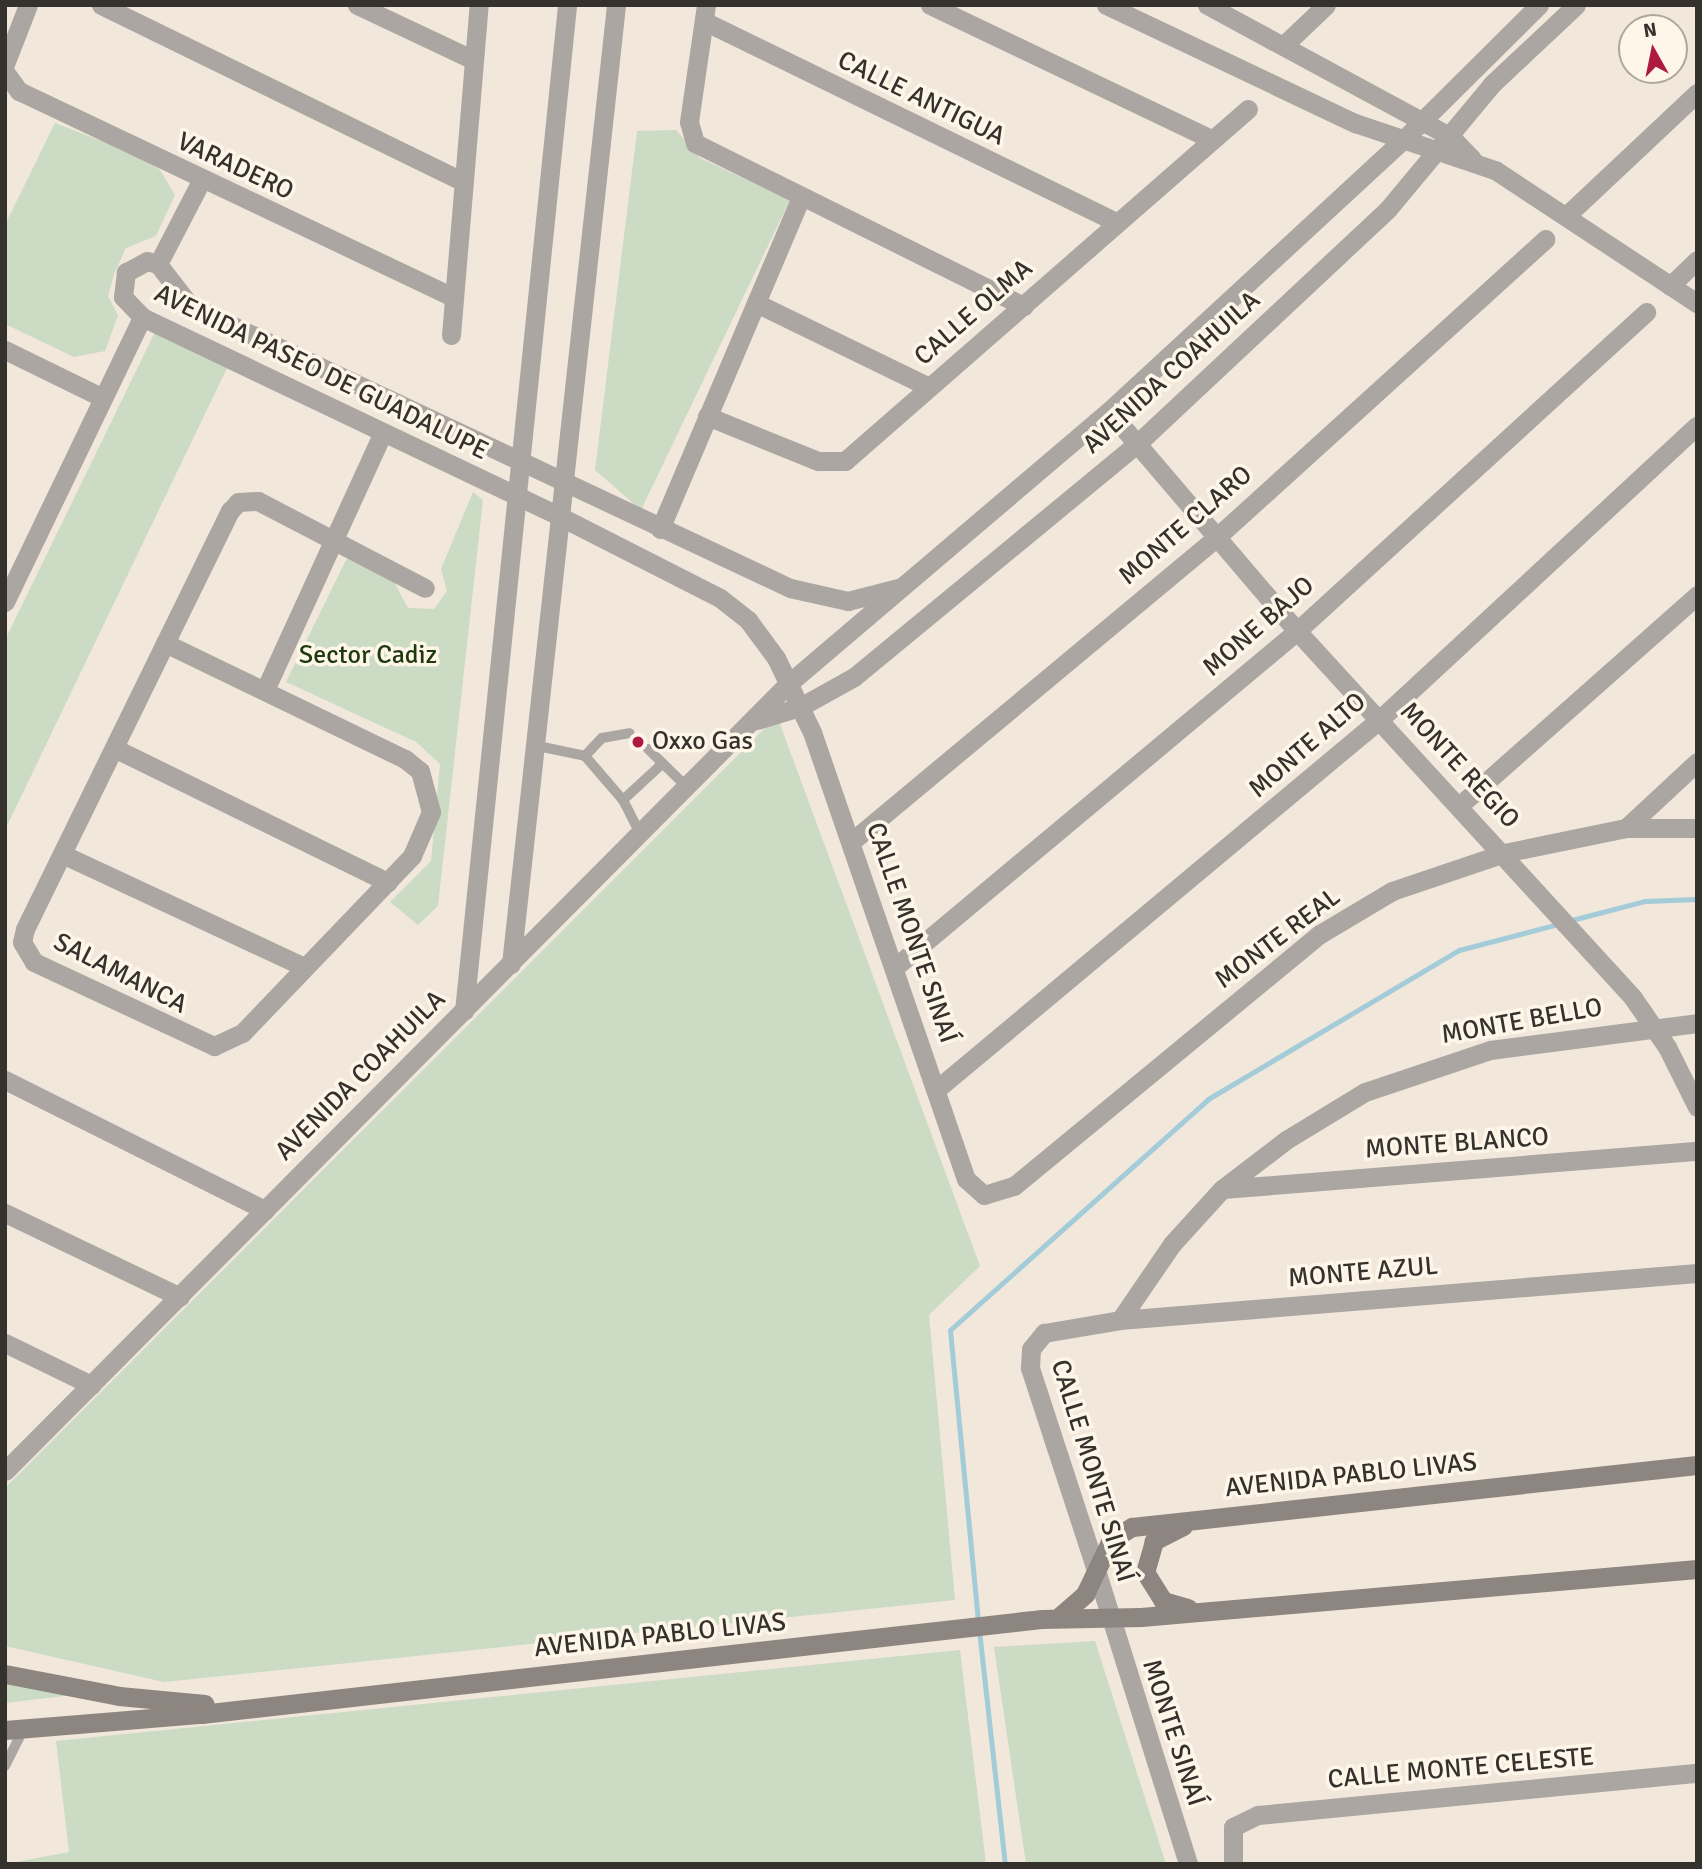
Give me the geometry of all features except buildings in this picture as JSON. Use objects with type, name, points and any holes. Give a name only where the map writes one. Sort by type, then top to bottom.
[{"type":"main road","name":"AVENIDA PABLO LIVAS","points":[[1050,1618],[1085,1594],[1096,1570],[1122,1530],[1692,1462]]},
{"type":"main road","points":[[1204,1519],[1154,1541],[1145,1572],[1163,1601],[1209,1611]]},
{"type":"main road","name":"AVENIDA PABLO LIVAS","points":[[14,1729],[266,1706],[1050,1618],[1109,1619],[1697,1569]]},
{"type":"main road","name":"AVENIDA PABLO LIVAS","points":[[5,1674],[152,1701],[266,1706]]},
{"type":"street","points":[[5,64],[29,5]]},
{"type":"street","points":[[101,5],[462,181]]},
{"type":"street","points":[[358,5],[472,59]]},
{"type":"street","points":[[451,335],[472,59],[479,5]]},
{"type":"street","name":"AVENIDA PASEO DE GUADALUPE","points":[[464,1011],[566,5]]},
{"type":"street","points":[[511,964],[538,746],[616,5]]},
{"type":"street","points":[[930,5],[1212,139]]},
{"type":"street","points":[[1206,5],[1451,137],[1472,159],[1566,216],[1697,303]]},
{"type":"street","points":[[1284,45],[1326,5]]},
{"type":"street","name":"AVENIDA COAHUILA","points":[[5,1471],[756,720],[788,684],[1109,411],[1402,141],[1539,5]]},
{"type":"street","name":"AVENIDA COAHUILA","points":[[756,720],[800,707],[854,677],[1138,443],[1439,154],[1492,84],[1576,5]]},
{"type":"street","points":[[1119,8],[1291,96],[1439,154],[1472,159]]},
{"type":"street","points":[[705,13],[690,135],[705,151],[800,200],[1024,306]]},
{"type":"street","name":"CALLE ANTIGUA","points":[[705,13],[1117,222]]},
{"type":"street","name":"VARADERO","points":[[5,72],[19,91],[201,181],[453,297]]},
{"type":"street","points":[[1566,216],[1697,93]]},
{"type":"street","name":"CALLE OLMA","points":[[707,416],[833,464],[856,454],[1248,109]]},
{"type":"street","points":[[159,264],[201,181]]},
{"type":"street","points":[[660,530],[800,200]]},
{"type":"street","name":"MONTE CLARO","points":[[851,842],[1218,536],[1546,239]]},
{"type":"street","points":[[1670,286],[1697,260]]},
{"type":"street","name":"AVENIDA PASEO DE GUADALUPE","points":[[788,684],[765,638],[720,598],[561,517],[382,434],[142,317],[123,297],[122,284],[134,265],[159,264],[188,303],[206,313],[660,530],[821,598],[848,601],[903,586]]},
{"type":"street","points":[[755,303],[929,387]]},
{"type":"street","name":"MONE BAJO","points":[[894,968],[1297,631],[1646,312]]},
{"type":"street","points":[[5,601],[101,397],[142,317]]},
{"type":"street","points":[[5,350],[101,397]]},
{"type":"street","name":"MONTE REGIO","points":[[1109,411],[1297,631],[1504,853],[1654,1026],[1697,1107]]},
{"type":"street","name":"MONTE ALTO","points":[[937,1089],[1379,720],[1697,426]]},
{"type":"street","points":[[265,690],[382,434]]},
{"type":"street","name":"SALAMANCA","points":[[165,643],[265,690],[419,771],[431,812],[426,834],[388,882],[302,966],[242,1033],[214,1046],[198,1042],[25,952],[24,929],[165,643],[238,502],[258,501],[333,539]]},
{"type":"street","points":[[333,539],[425,588]]},
{"type":"street","points":[[1460,805],[1697,595]]},
{"type":"street","name":"CALLE MONTE SINAÍ","points":[[788,684],[800,707],[851,842],[966,1179],[984,1195]]},
{"type":"street","points":[[114,747],[388,882]]},
{"type":"street","points":[[1626,828],[1697,762]]},
{"type":"street","name":"MONTE REAL","points":[[984,1195],[1014,1186],[1320,934],[1425,877],[1504,853],[1626,828],[1697,828]]},
{"type":"street","points":[[62,854],[302,966]]},
{"type":"street","name":"MONTE BELLO","points":[[1120,1320],[1172,1244],[1222,1189],[1325,1115],[1410,1073],[1490,1050],[1654,1026],[1697,1023]]},
{"type":"street","points":[[5,1080],[265,1210]]},
{"type":"street","name":"MONTE BLANCO","points":[[1222,1189],[1697,1151]]},
{"type":"street","points":[[5,1213],[180,1297]]},
{"type":"street","name":"MONTE AZUL","points":[[1036,1339],[1064,1326],[1120,1320],[1697,1273]]},
{"type":"street","name":"CALLE MONTE SINAÍ","points":[[1036,1339],[1029,1358],[1033,1381],[1096,1570],[1109,1619]]},
{"type":"street","points":[[5,1343],[91,1385]]},
{"type":"street","name":"MONTE SINAÍ","points":[[1109,1619],[1188,1864]]},
{"type":"street","name":"CALLE MONTE CELESTE","points":[[1233,1864],[1234,1827],[1258,1815],[1697,1773]]},
{"type":"lane","points":[[585,755],[602,738],[630,733]]},
{"type":"lane","points":[[538,746],[585,755],[623,800],[640,835]]},
{"type":"lane","points":[[648,749],[688,788]]},
{"type":"lane","points":[[623,800],[663,763]]},
{"type":"lane","points":[[5,1766],[14,1729]]},
{"type":"green space","points":[[55,123],[140,156],[160,170],[175,195],[156,236],[126,248],[114,274],[108,296],[118,315],[105,351],[74,357],[5,324],[5,225]]},
{"type":"green space","points":[[676,130],[700,158],[790,200],[641,510],[595,470],[637,131]]},
{"type":"green space","points":[[155,332],[228,366],[5,830],[5,640]]},
{"type":"green space","name":"Sector Cadiz","points":[[473,492],[483,500],[438,906],[418,925],[390,902],[431,861],[440,764],[416,742],[286,682],[347,558],[393,580],[408,608],[434,609],[447,591],[441,569]]},
{"type":"green space","points":[[777,716],[980,1266],[929,1315],[955,1600],[164,1682],[5,1646],[5,1488]]},
{"type":"green space","points":[[1095,1641],[1166,1864],[1026,1864],[994,1647]]},
{"type":"green space","points":[[960,1650],[986,1864],[5,1864],[69,1852],[56,1741]]},
{"type":"green space","points":[[5,1680],[73,1695],[5,1703]]},
{"type":"waterway","points":[[1568,921],[1645,901],[1697,899]]},
{"type":"waterway","points":[[978,1621],[950,1330],[1208,1099],[1459,950],[1558,924]]},
{"type":"waterway","points":[[979,1630],[1005,1864]]},
{"type":"place","name":"Oxxo Gas","points":[[638,742]]}]
